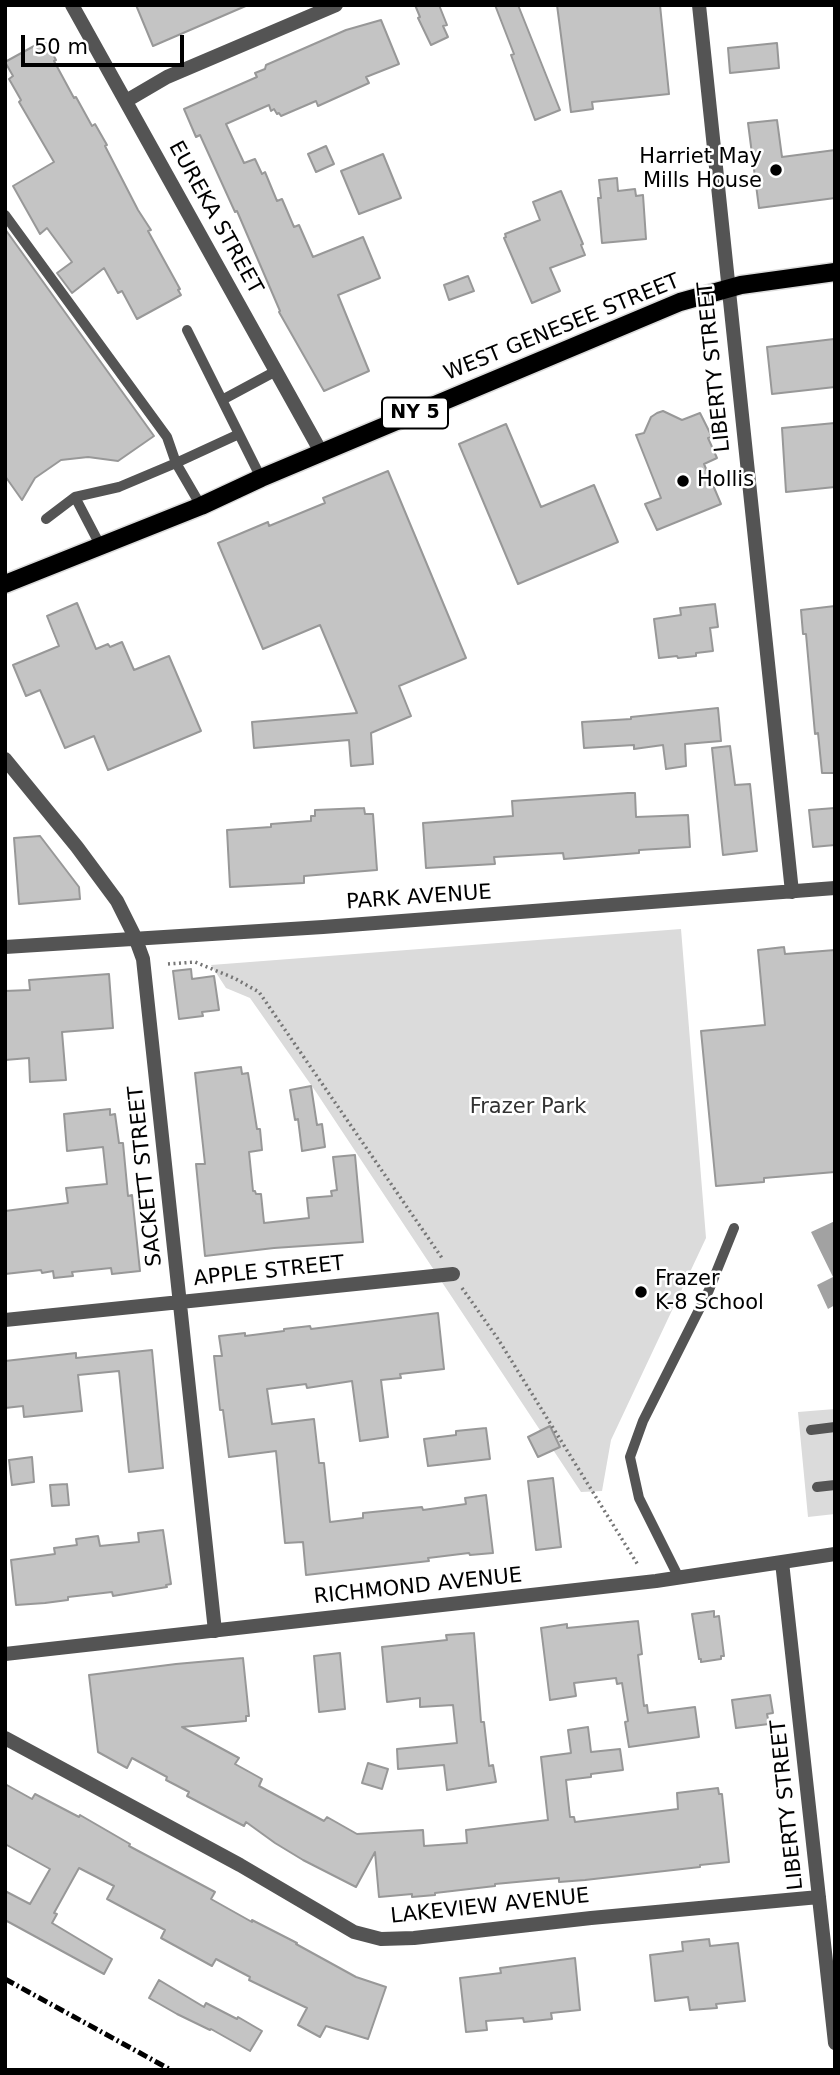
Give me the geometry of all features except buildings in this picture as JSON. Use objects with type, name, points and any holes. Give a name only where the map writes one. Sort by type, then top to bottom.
[{"type":"main road","name":"WEST GENESEE STREET","points":[[5,584],[201,506],[321,452],[680,302],[728,288],[835,272]]},
{"type":"street","name":"EUREKA STREET","points":[[72,5],[321,452]]},
{"type":"street","points":[[126,101],[167,77],[336,5]]},
{"type":"street","name":"LIBERTY STREET","points":[[699,5],[792,892]]},
{"type":"street","name":"SACKETT STREET","points":[[5,758],[117,901],[143,959],[215,1631]]},
{"type":"street","name":"PARK AVENUE","points":[[5,947],[337,926],[835,888]]},
{"type":"street","name":"APPLE STREET","points":[[5,1320],[453,1274]]},
{"type":"street","name":"RICHMOND AVENUE","points":[[5,1654],[648,1582],[835,1554]]},
{"type":"street","name":"LIBERTY STREET","points":[[782,1562],[835,2043]]},
{"type":"street","name":"LAKEVIEW AVENUE","points":[[5,1738],[240,1865],[354,1932],[381,1939],[414,1938],[819,1897]]},
{"type":"lane","points":[[5,215],[167,437],[176,463],[201,506]]},
{"type":"lane","points":[[187,330],[261,478]]},
{"type":"lane","points":[[222,400],[276,371]]},
{"type":"lane","points":[[46,519],[75,497],[119,487],[239,434]]},
{"type":"lane","points":[[75,497],[100,545]]},
{"type":"lane","points":[[679,1578],[639,1498],[630,1457],[643,1421],[709,1290],[734,1228]]},
{"type":"lane","points":[[811,1430],[835,1427]]},
{"type":"lane","points":[[817,1487],[835,1485]]},
{"type":"path","points":[[167,964],[195,962],[260,992],[498,1339],[648,1582]]},
{"type":"green space","name":"Frazer Park","points":[[681,929],[706,1238],[611,1440],[602,1491],[581,1492],[316,1092],[250,998],[226,988],[211,965]]},
{"type":"green space","points":[[835,1409],[835,1514],[808,1517],[798,1412]]},
{"type":"shaded area","points":[[835,1221],[835,1305],[828,1309],[817,1285],[833,1277],[811,1232]]},
{"type":"railway","points":[[5,1979],[171,2070]]},
{"type":"place","name":"Harriet May Mills House","points":[[776,170]]},
{"type":"place","name":"Hollis","points":[[683,481]]},
{"type":"place","name":"Frazer K-8 School","points":[[641,1292]]}]
